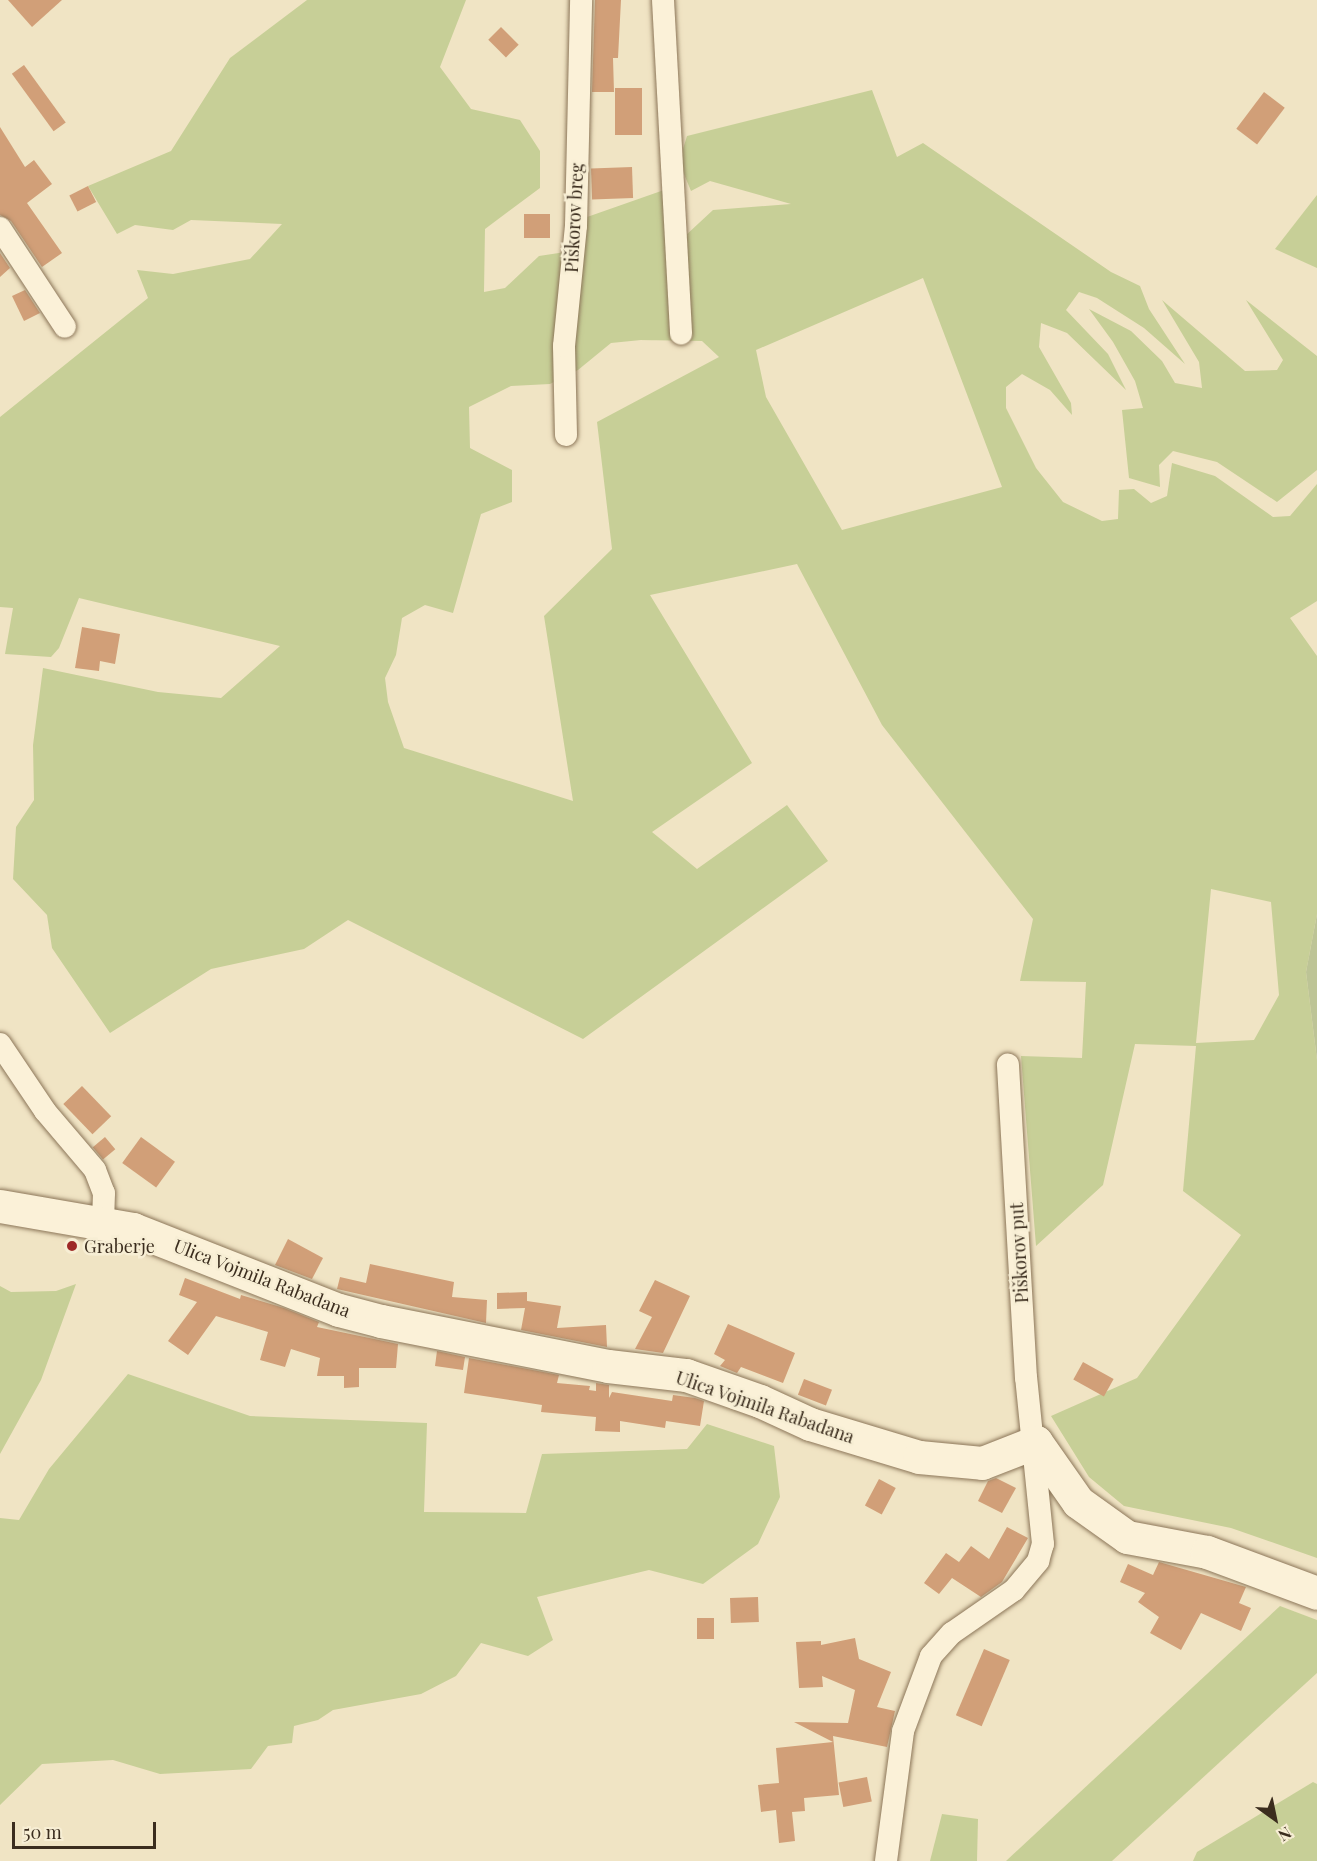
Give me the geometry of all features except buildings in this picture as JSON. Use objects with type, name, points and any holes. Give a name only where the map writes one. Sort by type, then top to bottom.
[{"type":"street","name":"Piškorov breg","points":[[566,435],[564,346],[576,226],[581,0]]},
{"type":"street","points":[[663,0],[681,334]]},
{"type":"street","points":[[0,228],[65,327]]},
{"type":"street","points":[[0,1044],[45,1111],[95,1170],[104,1193],[103,1222],[0,1206]]},
{"type":"street","name":"Piškorov put","points":[[886,1861],[903,1731],[926,1665],[941,1642],[1014,1590],[1038,1561],[1043,1534],[1031,1440],[1008,1065]]},
{"type":"street","name":"Ulica Vojmila Rabadana","points":[[103,1222],[161,1239],[339,1310],[608,1366],[686,1376],[760,1401],[810,1424],[919,1457],[982,1462],[1031,1440]]},
{"type":"street","points":[[1031,1440],[1042,1446],[1078,1502],[1127,1537],[1207,1552],[1317,1593]]},
{"type":"green space","points":[[307,0],[466,0],[440,67],[471,109],[520,120],[540,151],[540,188],[485,229],[484,292],[505,288],[539,256],[572,251],[570,223],[664,190],[685,236],[713,210],[791,204],[710,181],[691,191],[679,162],[687,136],[872,90],[897,157],[923,143],[1111,272],[1140,286],[1149,309],[1185,364],[1144,328],[1097,298],[1079,292],[1066,310],[1108,354],[1126,390],[1067,333],[1041,323],[1039,347],[1071,403],[1072,415],[1050,390],[1022,374],[1006,387],[1006,408],[1036,468],[1063,502],[1102,521],[1118,519],[1119,490],[1134,489],[1151,503],[1167,496],[1172,463],[1215,476],[1273,517],[1290,516],[1317,484],[1317,601],[1290,618],[1317,656],[1317,914],[1306,972],[1317,1060],[1317,1558],[1231,1528],[1124,1506],[1089,1477],[1051,1416],[1137,1378],[1241,1235],[1183,1191],[1196,1046],[1135,1044],[1103,1185],[1036,1246],[1021,1056],[1082,1058],[1086,982],[1020,981],[1033,919],[882,725],[797,564],[650,595],[752,763],[652,832],[697,869],[787,805],[828,861],[583,1039],[348,920],[304,949],[211,969],[110,1033],[52,948],[47,915],[13,879],[16,827],[34,800],[33,745],[43,668],[158,692],[221,698],[280,646],[79,598],[59,648],[51,657],[5,654],[13,608],[0,607],[0,417],[148,298],[137,270],[173,274],[250,259],[282,224],[191,220],[173,230],[135,225],[117,234],[88,186],[171,151],[230,58]],"holes":[[[923,278],[1002,487],[842,530],[766,397],[756,350]],[[641,340],[702,341],[719,357],[597,422],[612,549],[544,616],[573,801],[404,748],[388,702],[385,678],[396,655],[402,618],[425,605],[453,613],[481,514],[512,502],[512,470],[470,448],[469,407],[511,386],[550,384],[578,370],[611,343]],[[1211,889],[1271,902],[1279,995],[1254,1040],[1196,1043]]]},
{"type":"green space","points":[[1317,195],[1317,268],[1275,249]]},
{"type":"green space","points":[[1162,300],[1245,371],[1277,370],[1283,360],[1246,300],[1317,356],[1317,470],[1277,502],[1217,462],[1173,451],[1159,465],[1160,487],[1129,478],[1122,410],[1143,408],[1135,381],[1113,342],[1089,309],[1131,331],[1162,361],[1175,383],[1202,388],[1199,362]]},
{"type":"green space","points":[[1317,914],[1317,1060],[1306,972]]},
{"type":"green space","points":[[76,1284],[41,1380],[0,1454],[0,1286],[11,1292],[56,1291]]},
{"type":"green space","points":[[128,1374],[250,1416],[427,1423],[424,1512],[526,1513],[542,1454],[687,1449],[707,1424],[774,1446],[780,1497],[758,1544],[703,1584],[649,1570],[537,1597],[553,1640],[528,1656],[481,1643],[456,1676],[421,1694],[333,1710],[318,1720],[294,1726],[292,1743],[268,1746],[251,1769],[160,1774],[113,1760],[42,1764],[0,1805],[0,1518],[19,1520],[49,1469]]},
{"type":"green space","points":[[1280,1606],[1317,1620],[1317,1673],[1112,1861],[1006,1861]]},
{"type":"green space","points":[[1313,1782],[1317,1784],[1317,1861],[1193,1861],[1197,1852]]},
{"type":"green space","points":[[942,1814],[978,1819],[977,1861],[930,1861]]},
{"type":"place","name":"Graberje","points":[[72,1246]]}]
